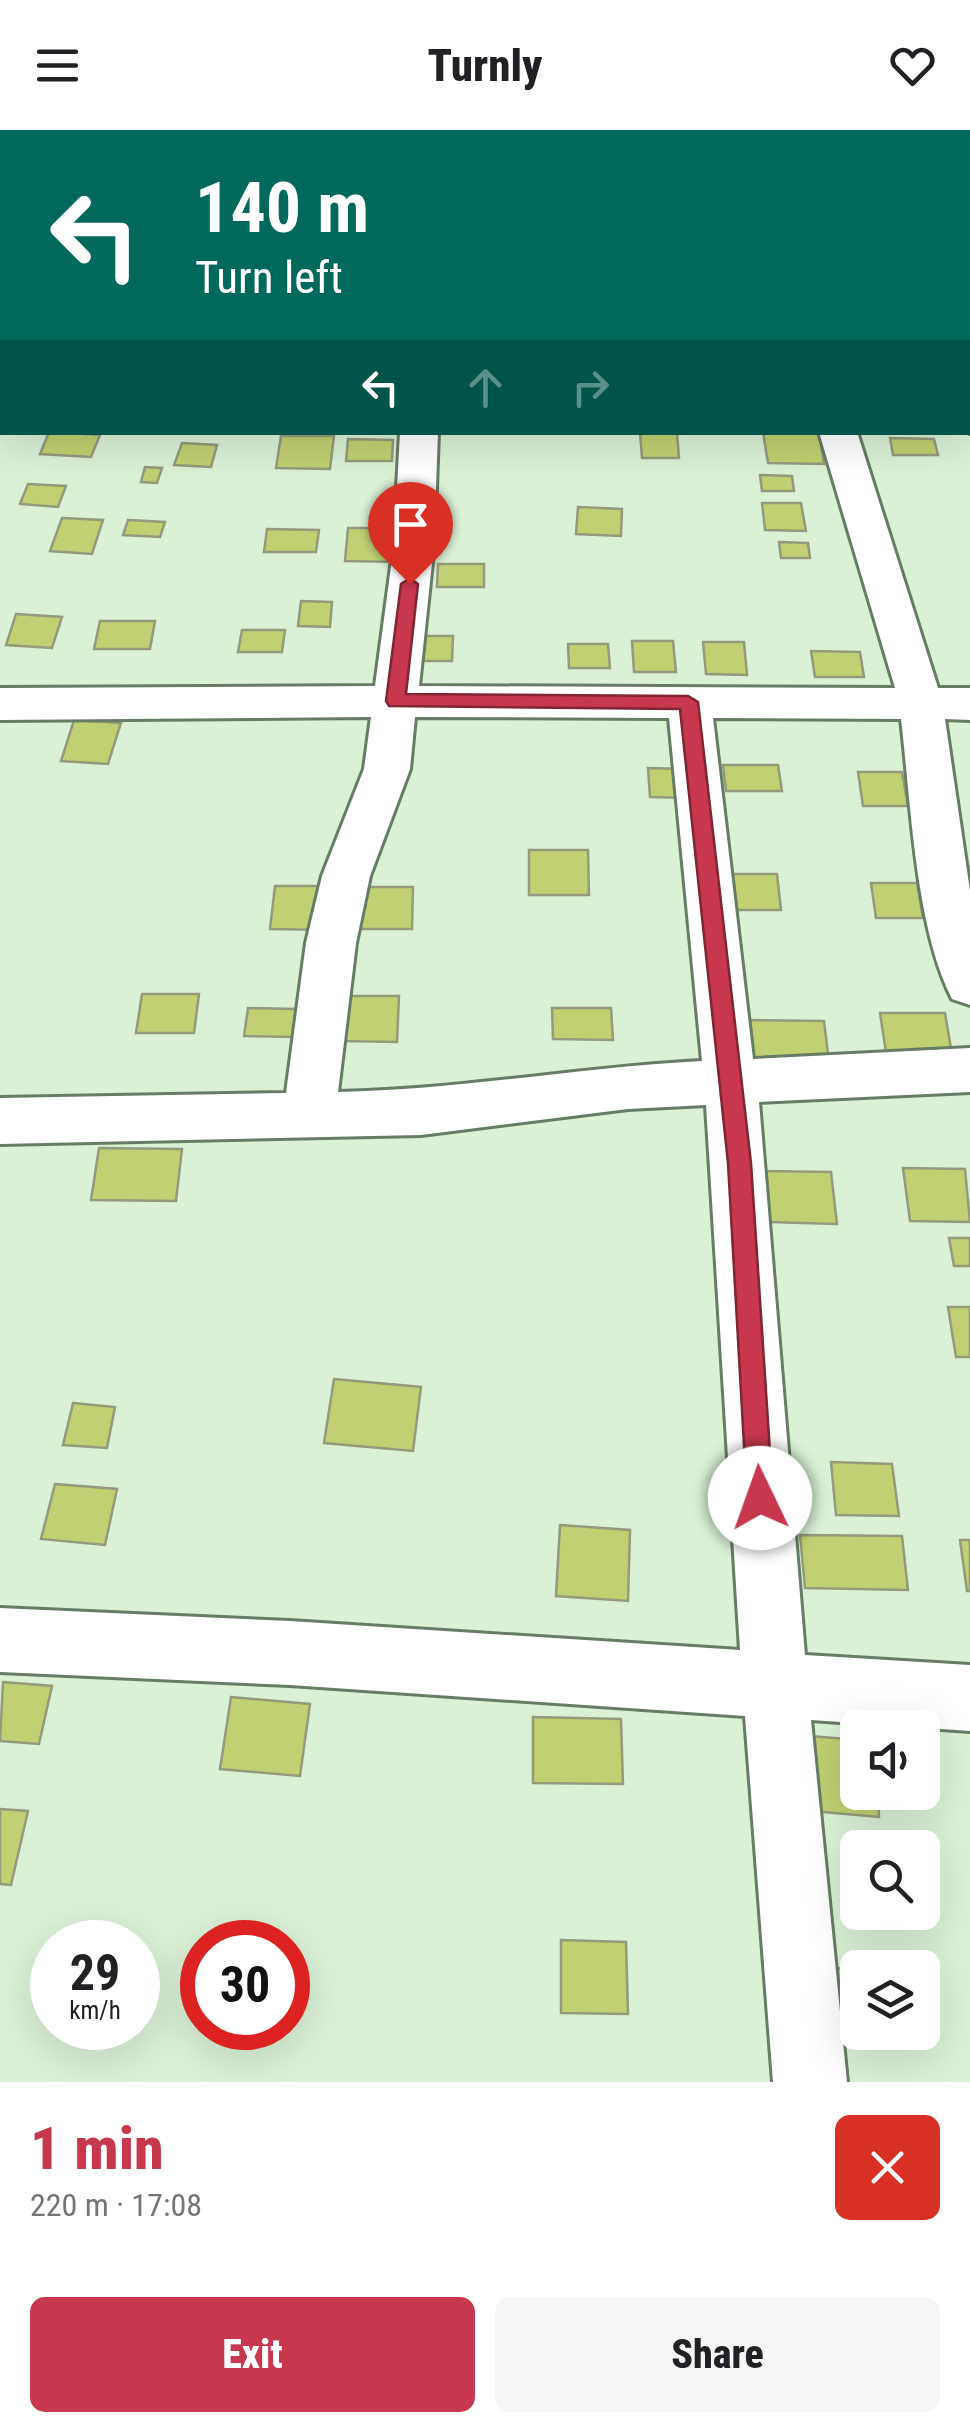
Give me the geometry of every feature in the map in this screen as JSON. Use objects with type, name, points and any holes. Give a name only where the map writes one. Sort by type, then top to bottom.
[{"type":"street","points":[[308,1118],[331,943],[346,876],[387,769],[414,544],[420,435]]},
{"type":"street","points":[[839,435],[921,703],[947,898],[970,985]]},
{"type":"street","points":[[688,702],[739,1163],[775,1683],[810,2082]]},
{"type":"street","points":[[0,704],[970,704]]},
{"type":"street","points":[[0,1122],[308,1118],[421,1112],[628,1087],[970,1070]]},
{"type":"street","points":[[0,1640],[309,1654],[970,1698]]},
{"type":"building","points":[[48,435],[100,435],[91,457],[40,454]]},
{"type":"building","points":[[640,435],[677,435],[679,458],[642,458]]},
{"type":"building","points":[[763,435],[819,435],[824,464],[768,463]]},
{"type":"building","points":[[281,436],[334,436],[330,469],[276,468]]},
{"type":"building","points":[[890,438],[934,439],[938,455],[893,455]]},
{"type":"building","points":[[348,439],[393,440],[392,461],[346,461]]},
{"type":"building","points":[[182,443],[217,445],[211,467],[174,465]]},
{"type":"building","points":[[145,467],[162,468],[157,483],[141,482]]},
{"type":"building","points":[[760,475],[792,476],[794,491],[762,491]]},
{"type":"building","points":[[28,484],[66,486],[58,507],[20,504]]},
{"type":"building","points":[[762,503],[801,503],[806,531],[765,530]]},
{"type":"building","points":[[578,507],[622,509],[621,536],[576,534]]},
{"type":"building","points":[[62,518],[103,520],[92,554],[50,551]]},
{"type":"building","points":[[128,520],[165,522],[160,537],[123,535]]},
{"type":"building","points":[[348,528],[404,528],[402,562],[345,561]]},
{"type":"building","points":[[267,529],[319,530],[316,552],[264,552]]},
{"type":"building","points":[[779,542],[808,543],[810,558],[781,558]]},
{"type":"building","points":[[438,564],[484,564],[484,587],[437,587]]},
{"type":"building","points":[[301,601],[332,602],[330,627],[298,626]]},
{"type":"building","points":[[16,614],[62,617],[52,648],[6,645]]},
{"type":"building","points":[[100,621],[155,621],[150,649],[94,649]]},
{"type":"building","points":[[242,630],[285,630],[282,652],[238,652]]},
{"type":"building","points":[[416,636],[453,636],[452,661],[415,661]]},
{"type":"building","points":[[632,641],[673,641],[676,672],[634,672]]},
{"type":"building","points":[[703,642],[744,642],[747,675],[706,674]]},
{"type":"building","points":[[568,644],[608,644],[610,668],[569,668]]},
{"type":"building","points":[[811,651],[860,652],[864,677],[815,677]]},
{"type":"building","points":[[74,720],[121,723],[108,764],[61,761]]},
{"type":"building","points":[[723,765],[778,765],[782,791],[726,791]]},
{"type":"building","points":[[648,768],[683,769],[686,798],[650,797]]},
{"type":"building","points":[[858,772],[902,772],[908,806],[863,806]]},
{"type":"building","points":[[529,850],[588,850],[589,895],[529,895]]},
{"type":"building","points":[[723,874],[777,874],[781,910],[727,910]]},
{"type":"building","points":[[871,883],[917,883],[923,918],[876,918]]},
{"type":"building","points":[[275,886],[330,886],[327,930],[270,929]]},
{"type":"building","points":[[360,887],[413,887],[412,929],[357,929]]},
{"type":"building","points":[[142,994],[199,994],[194,1033],[136,1033]]},
{"type":"building","points":[[342,996],[399,996],[397,1042],[339,1041]]},
{"type":"building","points":[[248,1008],[296,1009],[293,1037],[244,1036]]},
{"type":"building","points":[[552,1008],[611,1008],[613,1040],[553,1039]]},
{"type":"building","points":[[880,1013],[945,1013],[953,1060],[887,1059]]},
{"type":"building","points":[[743,1020],[824,1021],[829,1062],[747,1062]]},
{"type":"building","points":[[99,1148],[182,1149],[176,1201],[91,1200]]},
{"type":"building","points":[[903,1168],[965,1169],[970,1222],[910,1221]]},
{"type":"building","points":[[765,1171],[831,1172],[837,1224],[769,1222]]},
{"type":"building","points":[[949,1238],[970,1238],[970,1266],[954,1266]]},
{"type":"building","points":[[948,1307],[970,1307],[970,1357],[956,1357]]},
{"type":"building","points":[[334,1379],[421,1387],[413,1451],[324,1443]]},
{"type":"building","points":[[73,1403],[115,1407],[107,1448],[63,1445]]},
{"type":"building","points":[[831,1462],[892,1464],[899,1516],[836,1515]]},
{"type":"building","points":[[55,1484],[117,1489],[105,1545],[41,1539]]},
{"type":"building","points":[[560,1525],[630,1530],[628,1601],[556,1596]]},
{"type":"building","points":[[800,1535],[902,1536],[908,1590],[805,1588]]},
{"type":"building","points":[[960,1540],[970,1540],[970,1591],[967,1591]]},
{"type":"building","points":[[3,1682],[52,1686],[39,1744],[0,1741]]},
{"type":"building","points":[[231,1697],[310,1704],[300,1776],[220,1769]]},
{"type":"building","points":[[533,1717],[621,1719],[623,1784],[533,1783]]},
{"type":"building","points":[[810,1736],[840,1738],[840,1810],[879,1810],[879,1817],[812,1811]]},
{"type":"building","points":[[0,1809],[28,1811],[11,1885],[0,1884]]},
{"type":"building","points":[[561,1940],[626,1942],[628,2014],[561,2013]]},
{"type":"building","points":[[828,1968],[840,1968],[840,2045],[834,2045]]},
{"type":"route","points":[[410,584],[395,701],[688,702],[739,1163],[760,1498]]}]
